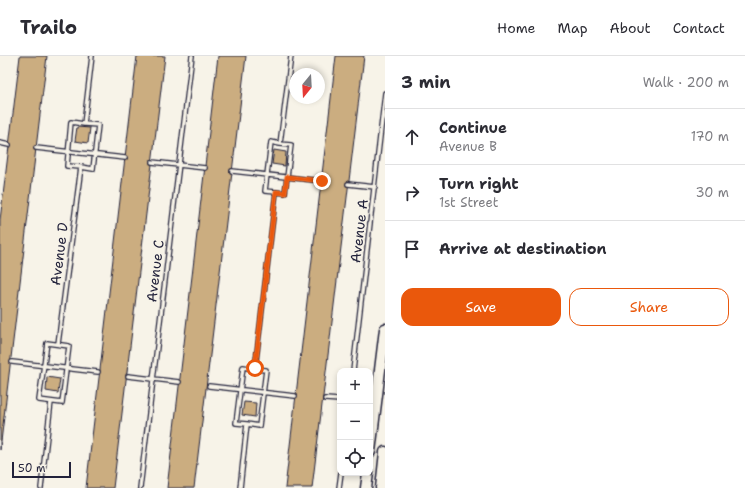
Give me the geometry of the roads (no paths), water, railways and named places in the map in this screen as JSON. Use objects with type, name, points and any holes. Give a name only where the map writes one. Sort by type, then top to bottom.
[{"type":"main road","points":[[372,440],[381,390],[385,329]]},
{"type":"main road","points":[[381,488],[385,452]]},
{"type":"main road","points":[[366,488],[368,476]]},
{"type":"lane","points":[[84,124],[92,56]]},
{"type":"lane","name":"Avenue C","points":[[140,488],[192,56]]},
{"type":"lane","points":[[280,144],[291,56]]},
{"type":"lane","name":"Avenue A","points":[[353,368],[385,93]]},
{"type":"lane","points":[[71,122],[98,125],[93,169],[67,166],[68,152],[71,122]]},
{"type":"lane","points":[[271,142],[291,145],[285,193],[265,191],[267,175],[271,142]]},
{"type":"lane","points":[[0,143],[9,145]]},
{"type":"lane","points":[[36,148],[125,158]]},
{"type":"lane","points":[[152,162],[205,168]]},
{"type":"lane","name":"Avenue D","points":[[58,344],[81,167]]},
{"type":"lane","points":[[232,171],[322,181]]},
{"type":"lane","points":[[348,184],[375,188]]},
{"type":"lane","points":[[255,368],[276,192]]},
{"type":"lane","points":[[47,343],[58,344],[69,346],[62,404],[39,400],[47,343]]},
{"type":"lane","points":[[12,362],[98,372]]},
{"type":"lane","points":[[243,367],[266,370],[259,426],[236,423],[240,390],[243,367]]},
{"type":"lane","points":[[128,376],[179,382]]},
{"type":"lane","points":[[209,386],[295,396]]},
{"type":"lane","points":[[325,399],[337,400]]},
{"type":"lane","points":[[41,488],[51,402]]},
{"type":"lane","points":[[240,488],[248,424]]},
{"type":"lane","points":[[339,488],[341,476]]}]
